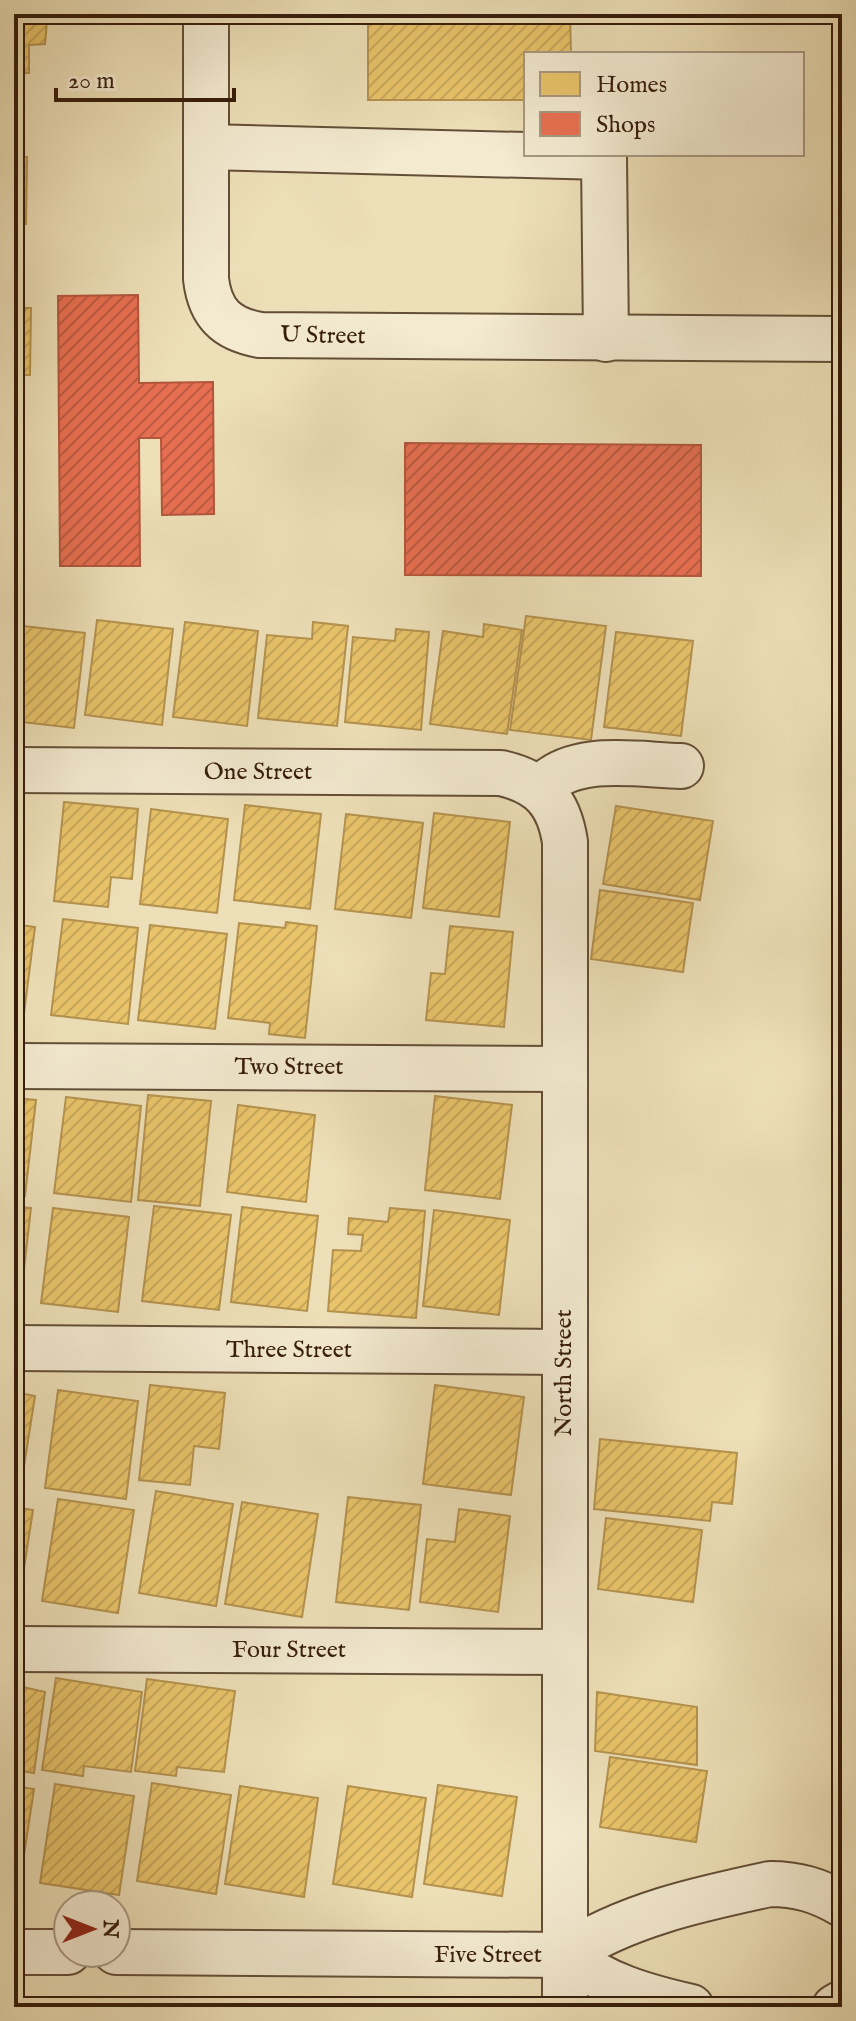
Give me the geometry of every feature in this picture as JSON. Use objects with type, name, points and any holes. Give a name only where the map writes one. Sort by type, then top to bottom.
[{"type":"lane","name":"U Street","points":[[206,14],[206,279],[215,312],[227,325],[260,335],[842,339]]},
{"type":"lane","points":[[206,147],[524,155]]},
{"type":"lane","points":[[564,156],[604,157],[606,339]]},
{"type":"lane","points":[[521,781],[583,765],[681,766]]},
{"type":"lane","name":"One Street","points":[[14,770],[521,781]]},
{"type":"lane","name":"North Street","points":[[521,781],[554,802],[565,842],[565,2007]]},
{"type":"lane","name":"Two Street","points":[[14,1066],[564,1069]]},
{"type":"lane","name":"Three Street","points":[[14,1348],[564,1352]]},
{"type":"lane","name":"Four Street","points":[[14,1649],[563,1652]]},
{"type":"lane","name":"Five Street","points":[[132,1952],[565,1955],[592,1937],[628,1922],[770,1884],[792,1884],[821,1892],[842,1904]]},
{"type":"lane","points":[[14,1952],[52,1952]]},
{"type":"lane","points":[[565,1955],[592,1975],[629,1992],[691,2007]]},
{"type":"lane","points":[[835,2007],[842,2003]]},
{"type":"building: Homes","points":[[14,14],[28,14],[28,20],[47,21],[45,44],[29,45],[29,73],[14,73]]},
{"type":"building: Homes","points":[[368,14],[570,14],[571,52],[524,52],[524,100],[368,100]]},
{"type":"building: Homes","points":[[14,156],[27,157],[26,224],[14,224]]},
{"type":"building: Homes","points":[[14,308],[31,308],[30,375],[14,375]]},
{"type":"building: Homes","points":[[526,616],[606,626],[591,740],[510,730]]},
{"type":"building: Homes","points":[[97,620],[173,629],[162,725],[85,715]]},
{"type":"building: Homes","points":[[185,622],[258,631],[247,726],[173,717]]},
{"type":"building: Homes","points":[[313,622],[348,626],[337,726],[258,718],[267,635],[312,639]]},
{"type":"building: Homes","points":[[484,624],[522,630],[507,734],[430,724],[443,631],[483,637]]},
{"type":"building: Homes","points":[[14,625],[85,633],[74,728],[14,721]]},
{"type":"building: Homes","points":[[396,629],[429,632],[421,730],[345,722],[353,637],[395,641]]},
{"type":"building: Homes","points":[[616,632],[693,641],[681,736],[604,727]]},
{"type":"building: Homes","points":[[64,802],[138,809],[132,879],[111,877],[108,907],[54,901]]},
{"type":"building: Homes","points":[[245,805],[321,814],[310,909],[234,900]]},
{"type":"building: Homes","points":[[616,806],[713,821],[700,900],[603,884]]},
{"type":"building: Homes","points":[[151,809],[228,819],[217,913],[140,904]]},
{"type":"building: Homes","points":[[434,813],[510,822],[499,917],[423,908]]},
{"type":"building: Homes","points":[[346,814],[423,823],[411,918],[335,909]]},
{"type":"building: Homes","points":[[600,890],[693,903],[683,972],[591,959]]},
{"type":"building: Homes","points":[[63,919],[138,928],[128,1024],[51,1015]]},
{"type":"building: Homes","points":[[286,922],[317,926],[305,1038],[269,1034],[270,1023],[228,1018],[239,923],[285,928]]},
{"type":"building: Homes","points":[[14,924],[35,927],[23,1021],[14,1020]]},
{"type":"building: Homes","points":[[150,925],[227,934],[215,1029],[138,1020]]},
{"type":"building: Homes","points":[[450,926],[513,932],[504,1027],[426,1020],[431,973],[445,974]]},
{"type":"building: Homes","points":[[148,1095],[211,1101],[200,1206],[138,1200]]},
{"type":"building: Homes","points":[[435,1096],[512,1105],[500,1199],[425,1190]]},
{"type":"building: Homes","points":[[66,1097],[141,1106],[131,1202],[54,1193]]},
{"type":"building: Homes","points":[[14,1098],[36,1100],[25,1196],[14,1195]]},
{"type":"building: Homes","points":[[238,1105],[315,1115],[306,1202],[227,1192]]},
{"type":"building: Homes","points":[[154,1206],[231,1215],[219,1310],[142,1301]]},
{"type":"building: Homes","points":[[14,1207],[31,1208],[19,1312],[14,1312]]},
{"type":"building: Homes","points":[[242,1207],[318,1216],[307,1311],[231,1302]]},
{"type":"building: Homes","points":[[53,1208],[129,1217],[118,1312],[41,1303]]},
{"type":"building: Homes","points":[[390,1208],[425,1211],[416,1318],[328,1311],[333,1250],[361,1251],[363,1235],[348,1234],[349,1218],[388,1222]]},
{"type":"building: Homes","points":[[434,1210],[510,1220],[499,1315],[423,1306]]},
{"type":"building: Homes","points":[[150,1385],[225,1393],[219,1449],[194,1446],[190,1485],[139,1480]]},
{"type":"building: Homes","points":[[435,1385],[524,1397],[511,1495],[423,1484]]},
{"type":"building: Homes","points":[[58,1390],[138,1401],[126,1499],[45,1488]]},
{"type":"building: Homes","points":[[14,1392],[35,1396],[19,1498],[14,1497]]},
{"type":"building: Homes","points":[[600,1439],[737,1453],[732,1504],[712,1502],[710,1521],[594,1509]]},
{"type":"building: Homes","points":[[156,1491],[233,1504],[216,1606],[139,1593]]},
{"type":"building: Homes","points":[[348,1497],[421,1505],[409,1610],[336,1602]]},
{"type":"building: Homes","points":[[58,1499],[134,1510],[118,1613],[42,1601]]},
{"type":"building: Homes","points":[[242,1502],[318,1514],[302,1617],[225,1604]]},
{"type":"building: Homes","points":[[14,1507],[33,1510],[17,1613],[14,1613]]},
{"type":"building: Homes","points":[[459,1509],[510,1516],[498,1612],[420,1602],[427,1539],[455,1542]]},
{"type":"building: Homes","points":[[606,1518],[702,1530],[693,1602],[598,1589]]},
{"type":"building: Homes","points":[[56,1678],[142,1692],[131,1772],[84,1766],[83,1776],[42,1770]]},
{"type":"building: Homes","points":[[147,1679],[235,1691],[224,1772],[177,1767],[176,1776],[135,1771]]},
{"type":"building: Homes","points":[[14,1685],[45,1692],[34,1773],[14,1770]]},
{"type":"building: Homes","points":[[597,1692],[697,1707],[697,1765],[595,1751]]},
{"type":"building: Homes","points":[[610,1757],[707,1771],[696,1842],[600,1827]]},
{"type":"building: Homes","points":[[152,1783],[231,1795],[216,1894],[137,1881]]},
{"type":"building: Homes","points":[[55,1784],[134,1796],[120,1889],[80,1889],[40,1883]]},
{"type":"building: Homes","points":[[438,1785],[517,1797],[502,1896],[424,1884]]},
{"type":"building: Homes","points":[[14,1786],[34,1789],[19,1888],[14,1887]]},
{"type":"building: Homes","points":[[240,1786],[318,1798],[304,1897],[225,1884]]},
{"type":"building: Homes","points":[[348,1786],[426,1798],[412,1897],[333,1884]]},
{"type":"building: Homes","points":[[348,1999],[395,2007],[346,2007]]},
{"type":"building: Homes","points":[[156,2001],[195,2007],[155,2007]]},
{"type":"building: Homes","points":[[434,2001],[465,2006],[469,2007],[433,2007]]},
{"type":"building: Homes","points":[[62,2002],[98,2007],[61,2007]]},
{"type":"building: Shops","points":[[138,295],[139,383],[213,382],[214,514],[162,515],[161,438],[139,438],[140,566],[60,566],[58,296]]},
{"type":"building: Shops","points":[[405,443],[701,445],[701,576],[405,575]]}]
